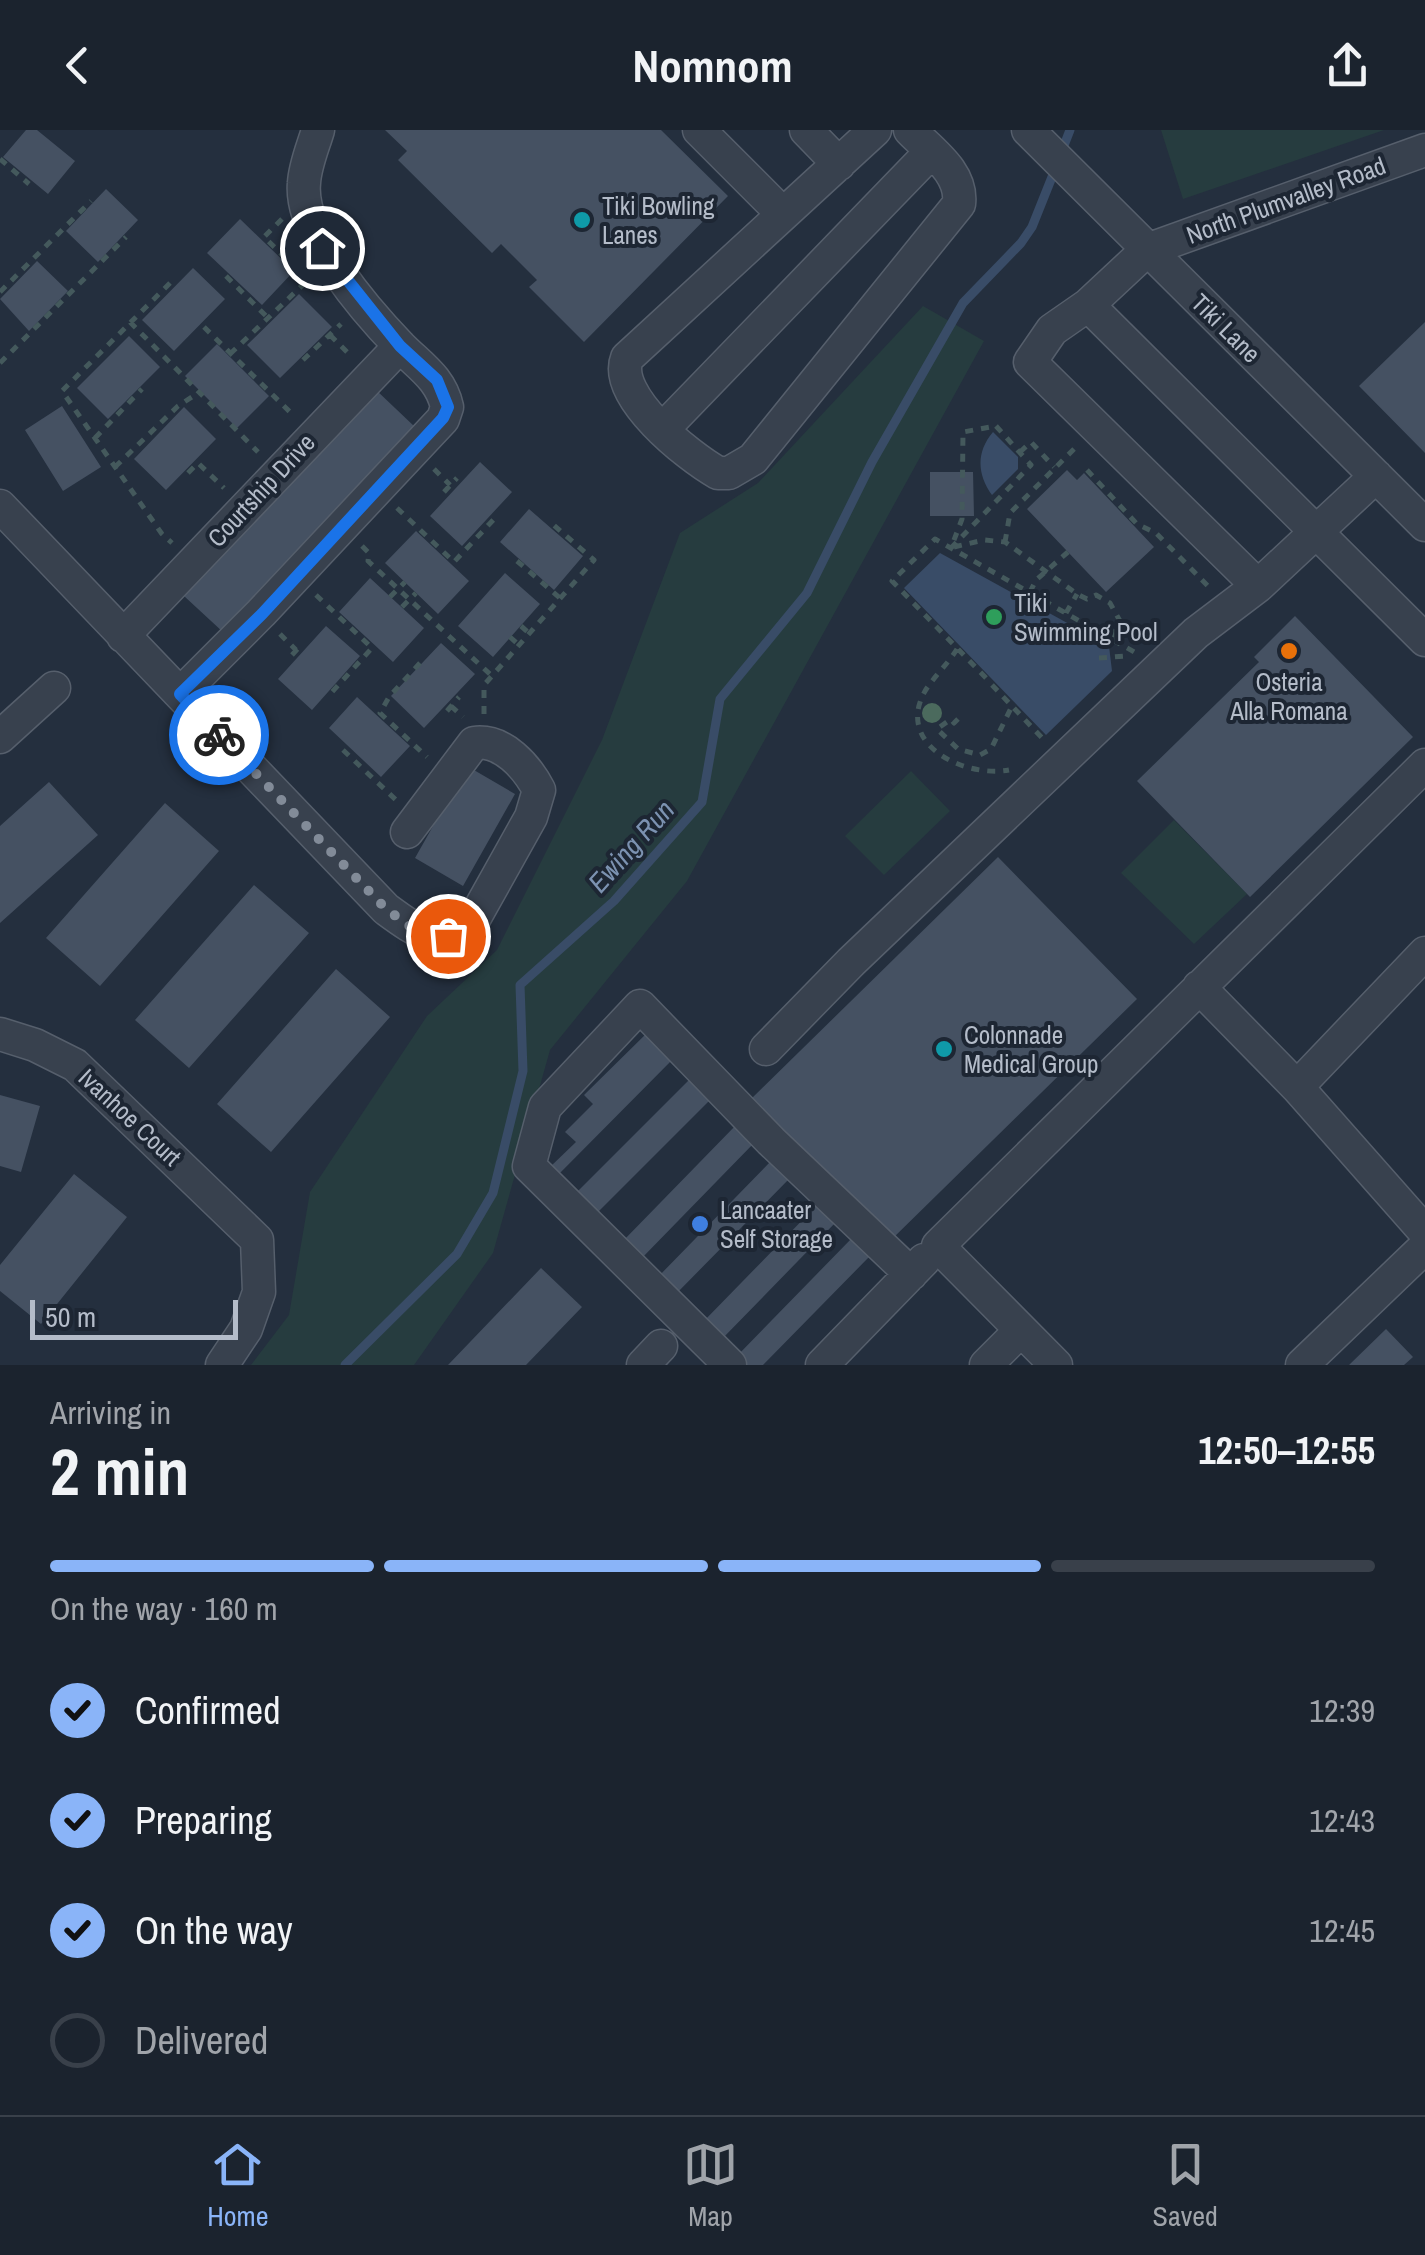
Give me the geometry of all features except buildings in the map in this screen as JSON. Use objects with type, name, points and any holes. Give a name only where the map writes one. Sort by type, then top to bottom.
[{"type":"street","points":[[180,694],[342,527],[443,418],[448,407],[437,380],[400,346],[322,248],[306,212],[304,182],[318,130]]},
{"type":"street","points":[[699,130],[783,214]]},
{"type":"street","points":[[806,130],[839,164]]},
{"type":"street","points":[[662,430],[920,141],[956,177],[961,189],[959,204],[753,458],[729,473],[718,473],[662,430],[624,380],[627,358],[875,130]]},
{"type":"street","name":"Tiki Lane","points":[[1028,130],[1425,525]]},
{"type":"street","name":"North Plumvalley Road","points":[[1148,250],[1425,150]]},
{"type":"street","points":[[1148,250],[1088,305],[1052,330],[1030,362],[1258,586]]},
{"type":"street","points":[[1088,305],[1425,640]]},
{"type":"street","name":"Courtship Drive","points":[[123,636],[400,346]]},
{"type":"street","points":[[766,1050],[851,962],[1196,633],[1258,586],[1376,476]]},
{"type":"street","points":[[0,506],[386,909],[415,930],[448,936],[463,930],[474,919],[538,803],[539,790],[521,764],[506,752],[484,742],[474,743],[411,826]]},
{"type":"street","points":[[0,737],[54,688]]},
{"type":"street","points":[[822,1365],[1425,765]]},
{"type":"street","points":[[1297,1087],[1425,954]]},
{"type":"street","points":[[1199,986],[1297,1087],[1425,1232]]},
{"type":"street","points":[[730,1365],[529,1166],[545,1106],[640,1006],[771,1141],[911,1274]]},
{"type":"street","name":"Ivanhoe Court","points":[[0,1034],[35,1045],[75,1065],[257,1240],[260,1292],[246,1329],[222,1365]]},
{"type":"street","points":[[938,1246],[1021,1330],[1045,1361]]},
{"type":"street","points":[[1302,1365],[1425,1247]]},
{"type":"street","points":[[986,1365],[1021,1330]]},
{"type":"path","points":[[0,159],[29,184]]},
{"type":"path","points":[[0,292],[91,201]]},
{"type":"path","points":[[306,212],[287,214],[264,236],[320,292]]},
{"type":"path","points":[[0,363],[126,237]]},
{"type":"path","points":[[226,276],[268,318]]},
{"type":"path","points":[[230,354],[308,280]]},
{"type":"path","points":[[170,284],[62,391],[162,534],[193,562]]},
{"type":"path","points":[[303,360],[342,323],[342,315]]},
{"type":"path","points":[[130,322],[198,394],[279,470]]},
{"type":"path","points":[[198,333],[206,325],[230,354],[313,435]]},
{"type":"path","points":[[95,438],[142,389]]},
{"type":"path","points":[[116,467],[178,406],[198,394]]},
{"type":"path","points":[[980,417],[982,429]]},
{"type":"path","points":[[996,426],[1031,465],[951,548],[962,518],[962,432],[996,426]]},
{"type":"path","points":[[1005,542],[1010,513],[1098,428]]},
{"type":"path","points":[[1020,452],[1031,442],[1054,467]]},
{"type":"path","points":[[188,473],[198,463],[244,508]]},
{"type":"path","points":[[1087,470],[1137,524],[1156,534],[1213,592]]},
{"type":"path","points":[[444,492],[457,478]]},
{"type":"path","points":[[377,489],[454,562],[496,517]]},
{"type":"path","points":[[484,742],[484,684],[594,560],[550,522]]},
{"type":"path","points":[[342,527],[369,553],[368,561],[492,676]]},
{"type":"path","points":[[986,678],[892,582],[935,539],[1139,654],[1126,667]]},
{"type":"path","points":[[951,548],[984,540],[1005,542],[1077,594],[1086,599],[1096,595],[1110,603],[1120,621],[1112,639]]},
{"type":"path","points":[[1030,592],[1036,580],[1068,552]]},
{"type":"path","points":[[517,561],[560,598]]},
{"type":"path","points":[[296,576],[372,648],[332,692]]},
{"type":"path","points":[[390,597],[405,582]]},
{"type":"path","points":[[402,608],[416,592]]},
{"type":"path","points":[[1066,613],[1077,594]]},
{"type":"path","points":[[521,626],[529,633]]},
{"type":"path","points":[[510,637],[519,645]]},
{"type":"path","points":[[292,655],[302,644]]},
{"type":"path","points":[[957,648],[924,692],[919,726],[939,756],[956,766],[1003,772],[1016,768]]},
{"type":"path","points":[[1100,658],[1118,657]]},
{"type":"path","points":[[420,663],[389,697],[380,714],[447,776]]},
{"type":"path","points":[[992,685],[1047,743],[1038,751]]},
{"type":"path","points":[[447,711],[460,697]]},
{"type":"path","points":[[958,719],[937,729],[958,749],[980,754],[991,749],[1012,706]]},
{"type":"path","points":[[344,750],[411,826]]},
{"type":"green space","points":[[1161,130],[1384,130],[1183,199]]},
{"type":"green space","points":[[923,306],[984,341],[687,881],[550,1050],[493,1253],[414,1365],[251,1365],[289,1315],[310,1192],[427,1016],[497,950],[602,740],[680,533],[758,483]]},
{"type":"green space","points":[[911,771],[950,811],[884,875],[845,836]]},
{"type":"green space","points":[[1174,820],[1247,894],[1194,944],[1121,873]]},
{"type":"water","points":[[993,432],[1018,457],[1018,469],[992,495],[980,463]]},
{"type":"water","name":"Tiki Swimming Pool","points":[[940,553],[1109,646],[1112,671],[1046,735],[904,588]]},
{"type":"waterway","name":"Ewing Run","points":[[1061,153],[1070,130]]},
{"type":"waterway","name":"Ewing Run","points":[[345,1365],[457,1254],[493,1193],[523,1071],[520,985],[614,901],[702,802],[720,699],[807,593],[872,462],[963,303],[1032,227],[1056,167]]},
{"type":"way so far","points":[[219,735],[386,909],[415,930],[448,936]]},
{"type":"place","name":"Tiki Bowling Lanes","points":[[582,220]]},
{"type":"place","name":"Tiki Swimming Pool","points":[[994,617]]},
{"type":"place","name":"Osteria Alla Romana","points":[[1289,651]]},
{"type":"place","name":"Colonnade Medical Group","points":[[944,1049]]},
{"type":"place","name":"Lancaater Self Storage","points":[[700,1224]]},
{"type":"route","points":[[219,735],[180,694],[262,614],[443,418],[448,407],[437,380],[400,346],[322,248]]}]
